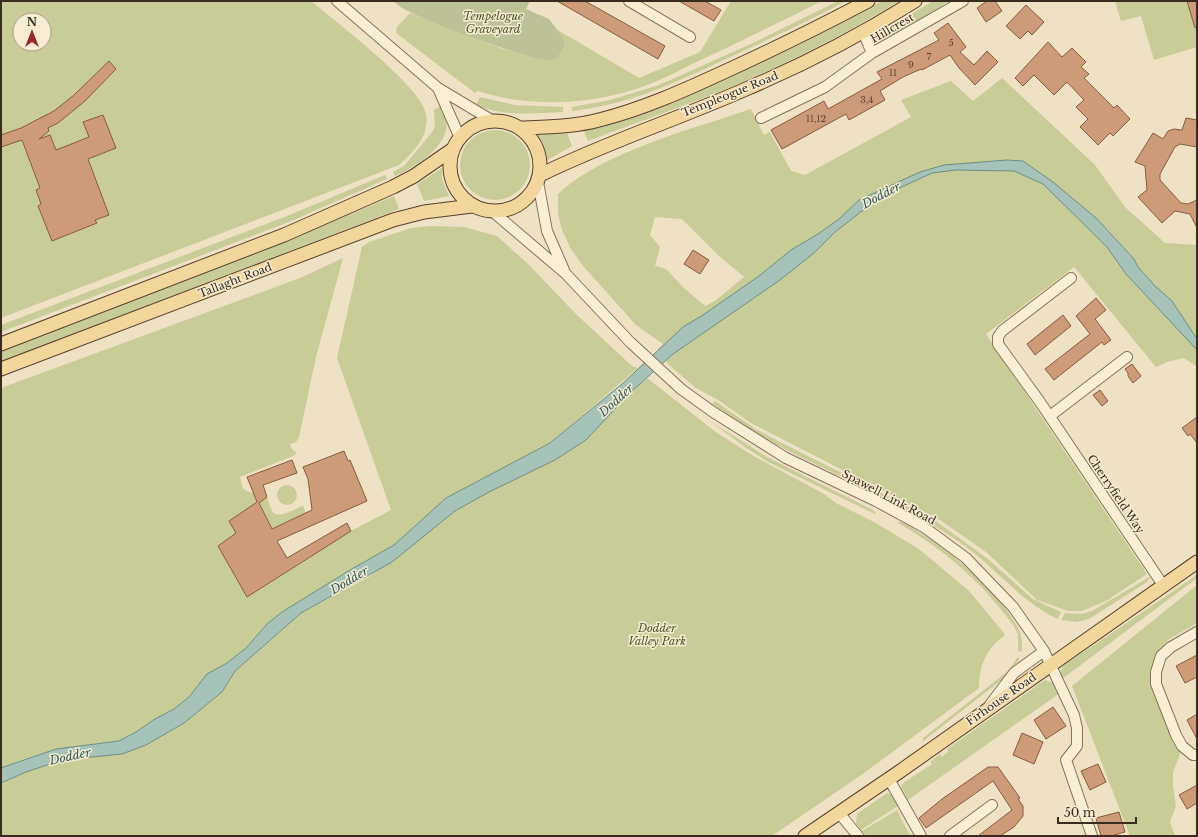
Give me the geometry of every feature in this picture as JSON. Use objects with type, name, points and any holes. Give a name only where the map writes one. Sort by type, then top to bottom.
[{"type":"main road","name":"Templeogue Road","points":[[520,128],[559,126],[598,121],[636,110],[802,36],[868,1]]},
{"type":"main road","name":"Templeogue Road","points":[[539,178],[579,156],[745,90],[815,58],[915,1]]},
{"type":"main road","points":[[1,344],[284,236],[393,187],[414,176],[457,143],[472,128],[493,121],[507,122],[520,128],[530,137],[537,149],[540,162],[539,178],[532,192],[524,201],[514,207],[503,210],[492,211],[472,206],[458,191],[451,174],[450,161],[457,143]]},
{"type":"main road","name":"Tallaght Road","points":[[1,369],[393,220],[424,212],[472,206]]},
{"type":"main road","name":"Firhouse Road","points":[[805,836],[889,779],[1197,562]]},
{"type":"street","points":[[337,1],[438,88],[493,121]]},
{"type":"street","points":[[629,1],[690,37]]},
{"type":"street","name":"Hillcrest","points":[[863,32],[872,53],[963,1]]},
{"type":"street","points":[[761,118],[825,87],[872,53]]},
{"type":"street","points":[[438,88],[457,143]]},
{"type":"street","points":[[539,178],[547,231],[566,274]]},
{"type":"street","points":[[492,211],[566,274]]},
{"type":"street","name":"Spawell Link Road","points":[[566,274],[630,342],[681,389],[713,412],[786,458],[876,501],[924,526],[966,558],[999,591],[1044,651],[1074,715],[1078,728],[1077,746],[1066,760],[1092,836]]},
{"type":"street","name":"Cherryfield Way","points":[[1071,278],[1002,331],[998,337],[998,344],[1050,416],[1163,585]]},
{"type":"street","points":[[1050,416],[1126,356]]},
{"type":"street","points":[[1197,632],[1171,647],[1161,656],[1156,672],[1156,684],[1182,746],[1193,755],[1197,755]]},
{"type":"street","points":[[985,711],[1014,673],[1044,651]]},
{"type":"street","points":[[889,779],[921,836]]},
{"type":"street","points":[[950,836],[992,805]]},
{"type":"street","points":[[839,813],[858,836]]},
{"type":"green space","points":[[1,1],[311,1],[376,55],[410,88],[421,102],[426,114],[426,129],[415,149],[399,165],[1,318]]},
{"type":"green space","name":"Tempelogue Graveyard","points":[[394,1],[530,1],[526,9],[549,19],[563,37],[565,43],[558,58],[543,60],[462,34],[416,15],[401,7]]},
{"type":"green space","points":[[731,1],[822,1],[653,83],[604,97],[562,102],[519,100],[478,91],[475,93],[396,33],[397,27],[410,13],[500,48],[543,60],[558,58],[560,54],[563,47],[563,41],[558,30],[639,78],[700,52]]},
{"type":"green space","points":[[838,1],[846,1],[788,30],[654,91],[615,103],[572,111],[572,107],[610,100],[659,85],[753,43]]},
{"type":"green space","points":[[882,1],[900,1],[833,39],[763,73],[698,100],[588,141],[583,129],[635,117],[664,107],[791,48]]},
{"type":"green space","points":[[933,1],[948,1],[928,15],[876,44],[873,37]]},
{"type":"green space","points":[[1115,1],[1187,1],[1197,33],[1197,47],[1154,60],[1141,16],[1121,21]]},
{"type":"green space","points":[[1002,78],[1095,165],[1125,207],[1165,243],[1197,245],[1197,367],[1184,358],[1167,362],[1156,367],[1074,267],[986,334],[1147,574],[1106,601],[1082,611],[1068,611],[1037,600],[986,552],[940,520],[751,423],[718,400],[696,388],[669,365],[657,350],[663,344],[636,325],[583,266],[571,249],[562,230],[558,214],[558,194],[577,179],[599,166],[649,143],[751,109],[764,135],[770,132],[791,171],[805,175],[911,117],[901,100],[951,81],[973,101]],"holes":[[[655,217],[682,219],[719,256],[744,277],[715,301],[705,306],[684,288],[666,269],[655,266],[660,247],[650,235]]]},
{"type":"green space","points":[[480,97],[515,105],[563,107],[563,112],[508,113],[487,109],[476,105]]},
{"type":"green space","points":[[440,106],[446,117],[446,128],[443,139],[436,148],[416,165],[395,176],[393,172],[404,166],[433,131],[435,126],[434,110]]},
{"type":"green space","points":[[495,130],[508,133],[520,140],[527,152],[530,165],[527,178],[520,190],[508,197],[495,200],[482,197],[470,190],[463,178],[460,165],[463,152],[470,140],[482,133]]},
{"type":"green space","points":[[567,133],[572,146],[546,161],[543,144],[537,135]]},
{"type":"green space","points":[[442,168],[442,179],[449,196],[424,201],[417,184]]},
{"type":"green space","points":[[385,175],[387,179],[289,222],[1,332],[1,325],[287,216]]},
{"type":"green space","points":[[394,196],[399,209],[1,362],[1,350],[286,241]]},
{"type":"green space","points":[[430,226],[464,227],[497,236],[529,265],[577,315],[632,366],[638,368],[550,443],[446,498],[394,545],[282,612],[267,624],[246,648],[227,663],[207,674],[189,697],[174,709],[119,741],[56,749],[1,768],[1,388],[300,278],[343,258],[316,357],[299,437],[296,442],[290,444],[291,448],[297,453],[293,456],[240,477],[243,488],[246,491],[254,493],[258,501],[237,515],[246,531],[233,535],[218,546],[247,597],[351,531],[391,510],[337,358],[362,247],[369,242],[411,228]]},
{"type":"green space","name":"Dodder Valley Park","points":[[647,378],[717,433],[752,455],[824,494],[836,503],[874,522],[919,549],[969,591],[1004,633],[1004,636],[988,652],[982,665],[979,688],[864,773],[772,836],[1,836],[1,783],[26,772],[62,760],[122,754],[146,745],[184,723],[222,692],[235,671],[301,613],[367,578],[455,511],[489,492],[555,460],[586,440],[630,393]]},
{"type":"green space","points":[[715,401],[754,428],[937,522],[988,559],[1033,599],[1061,612],[1058,619],[1036,607],[959,541],[920,517],[868,489],[762,437],[713,404]]},
{"type":"green space","points":[[710,421],[767,457],[873,510],[877,515],[768,462]]},
{"type":"green space","points":[[287,485],[294,488],[297,495],[294,502],[287,505],[280,502],[277,495],[280,488]]},
{"type":"green space","points":[[267,497],[271,509],[275,514],[279,515],[287,513],[303,506],[306,513],[272,529],[259,503]]},
{"type":"green space","points":[[897,522],[909,525],[946,551],[987,587],[1010,614],[1018,628],[1022,640],[1021,652],[1018,651],[1018,634],[1014,626],[975,580],[947,556]]},
{"type":"green space","points":[[1197,575],[1197,578],[1062,679],[1060,673],[1063,666]]},
{"type":"green space","points":[[1151,576],[1147,582],[1089,619],[1077,622],[1061,620],[1065,613],[1081,614],[1092,611]]},
{"type":"green space","points":[[1197,585],[1197,623],[1168,640],[1159,655],[1155,671],[1176,733],[1180,754],[1173,773],[1176,806],[1170,822],[1175,836],[1130,836],[1072,686]]},
{"type":"green space","points":[[1017,658],[1020,658],[1009,674],[922,742],[923,738],[1008,671]]},
{"type":"green space","points":[[1045,680],[1067,688],[908,800],[901,786],[903,783],[932,764],[930,762],[940,754],[942,757],[948,752],[947,749]]},
{"type":"green space","points":[[887,793],[891,795],[898,806],[861,830],[856,823],[857,814]]},
{"type":"green space","points":[[897,810],[910,836],[866,836],[862,831]]},
{"type":"water","name":"Dodder","points":[[1007,160],[1023,161],[1053,182],[1096,218],[1134,259],[1138,267],[1155,286],[1172,301],[1197,339],[1197,350],[1126,274],[1107,247],[1043,184],[1014,171],[956,170],[932,173],[880,197],[835,232],[814,253],[780,280],[673,354],[630,393],[586,440],[555,460],[489,492],[455,511],[392,562],[301,613],[235,671],[222,692],[184,723],[146,745],[122,754],[62,760],[26,772],[1,783],[1,768],[56,749],[119,741],[174,709],[189,697],[207,674],[227,663],[246,648],[267,624],[282,612],[394,545],[446,498],[550,443],[622,384],[683,327],[759,276],[791,250],[818,234],[839,219],[859,200],[920,172],[944,165]]},
{"type":"building","points":[[557,1],[585,1],[665,46],[658,59]]},
{"type":"building","points":[[679,1],[705,1],[721,10],[714,21]]},
{"type":"building","points":[[987,1],[995,1],[1002,11],[986,22],[977,8]]},
{"type":"building","points":[[1187,1],[1197,1],[1197,27],[1195,28]]},
{"type":"building","points":[[1026,5],[1044,22],[1032,35],[1028,31],[1020,39],[1006,26]]},
{"type":"building","points":[[948,23],[966,47],[960,52],[974,65],[987,51],[998,62],[975,85],[959,68],[950,55],[922,70],[921,69],[903,77],[880,91],[885,100],[849,120],[846,114],[782,149],[771,130],[824,101],[828,109],[882,79],[877,72],[939,40],[934,33]]},
{"type":"building","points":[[1048,42],[1062,57],[1072,48],[1086,62],[1081,67],[1089,74],[1084,78],[1114,108],[1117,105],[1130,119],[1113,136],[1110,133],[1098,145],[1080,127],[1088,119],[1076,107],[1084,100],[1067,82],[1054,95],[1034,75],[1023,86],[1015,78]]},
{"type":"building","points":[[109,61],[116,69],[85,101],[58,123],[48,128],[49,131],[39,139],[50,135],[56,150],[89,137],[83,122],[103,115],[116,148],[88,159],[109,215],[95,220],[97,223],[52,241],[38,206],[41,204],[36,190],[40,188],[22,140],[1,147],[1,135],[21,128],[54,111],[74,95]]},
{"type":"building","points":[[1186,118],[1197,120],[1197,147],[1180,144],[1175,147],[1160,174],[1160,180],[1181,203],[1188,204],[1197,200],[1197,228],[1190,214],[1175,211],[1162,223],[1138,197],[1147,190],[1145,166],[1135,162],[1153,133],[1163,139],[1168,131],[1174,129],[1182,130]]},
{"type":"building","points":[[693,250],[709,260],[700,274],[684,264]]},
{"type":"building","points":[[1096,298],[1106,310],[1095,319],[1111,340],[1104,345],[1102,342],[1054,380],[1045,369],[1090,334],[1076,316]]},
{"type":"building","points":[[1063,315],[1071,326],[1035,355],[1027,344]]},
{"type":"building","points":[[1132,364],[1141,376],[1133,383],[1125,369]]},
{"type":"building","points":[[1100,390],[1108,401],[1102,406],[1093,395]]},
{"type":"building","points":[[1197,417],[1197,443],[1190,434],[1188,436],[1182,428]]},
{"type":"building","points":[[344,451],[348,461],[350,460],[367,501],[277,541],[287,558],[347,523],[351,531],[247,597],[218,546],[236,533],[229,521],[257,502],[247,477],[292,460],[297,473],[263,485],[267,497],[259,503],[272,529],[312,510],[308,479],[303,467]]},
{"type":"building","points":[[1197,655],[1197,677],[1185,683],[1176,666]]},
{"type":"building","points":[[1053,707],[1066,726],[1046,739],[1034,720]]},
{"type":"building","points":[[1197,714],[1197,739],[1187,720]]},
{"type":"building","points":[[1022,733],[1043,742],[1034,764],[1013,755]]},
{"type":"building","points":[[1098,764],[1106,782],[1090,790],[1081,771]]},
{"type":"building","points":[[988,767],[998,767],[1020,798],[1018,799],[1023,806],[1023,816],[1014,827],[1000,836],[978,836],[1012,810],[993,781],[926,828],[919,818],[942,799]]},
{"type":"building","points":[[1197,785],[1197,803],[1187,809],[1179,795]]},
{"type":"building","points":[[1119,812],[1125,832],[1111,836],[1101,836],[1096,818]]}]
